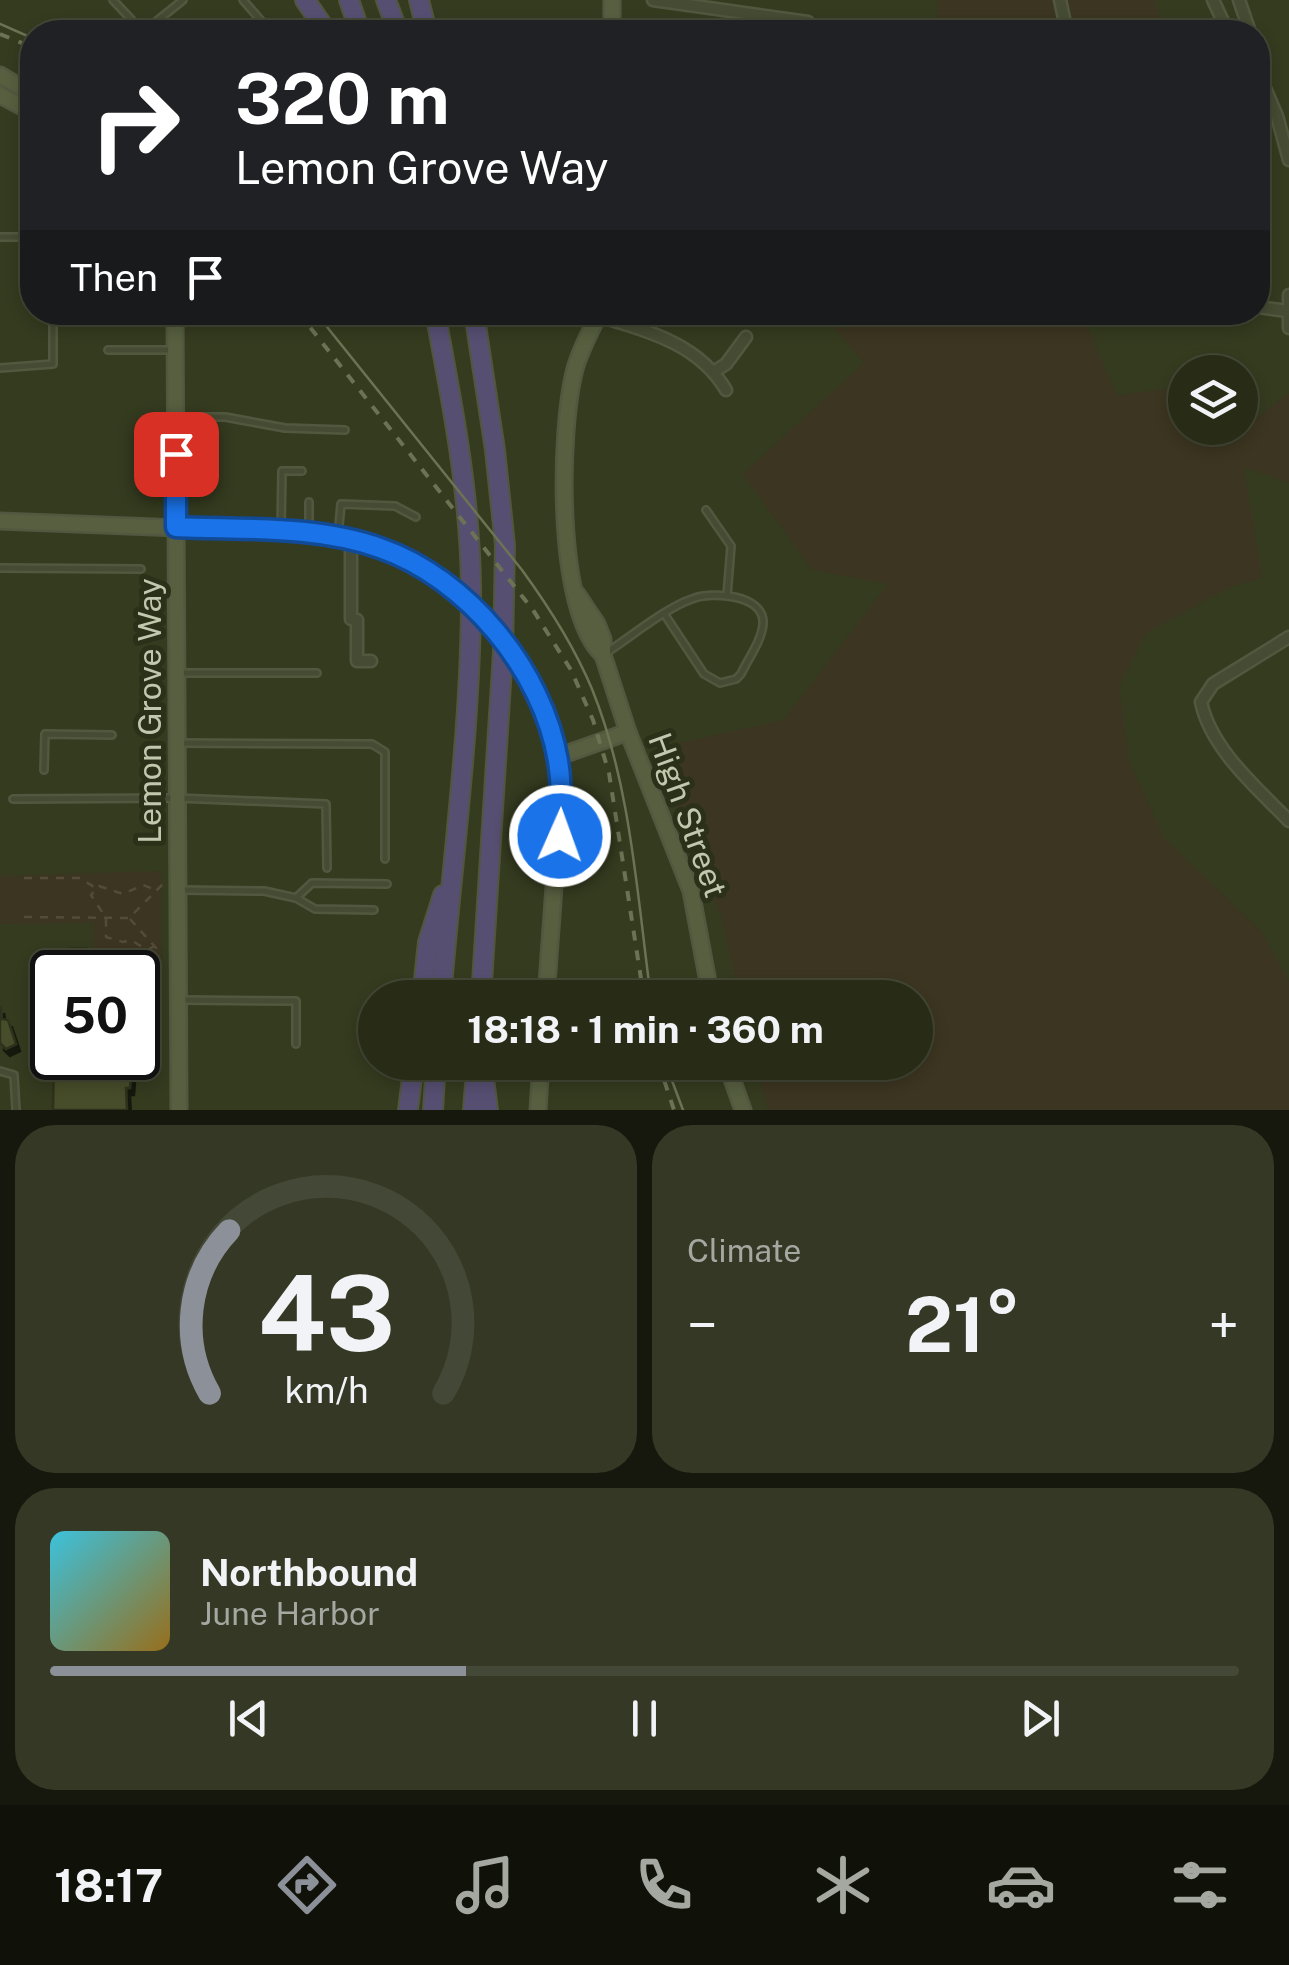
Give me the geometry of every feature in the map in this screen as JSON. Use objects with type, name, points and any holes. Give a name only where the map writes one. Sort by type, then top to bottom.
[{"type":"highway","points":[[436,325],[464,498],[471,583],[444,980]]},
{"type":"highway","points":[[476,325],[495,450],[504,545],[503,652],[482,980]]},
{"type":"highway","points":[[424,980],[428,942],[454,856]]},
{"type":"highway","points":[[408,1110],[412,1080]]},
{"type":"highway","points":[[432,1110],[434,1080]]},
{"type":"highway","points":[[473,1110],[477,1080]]},
{"type":"highway","points":[[483,1080],[488,1110]]},
{"type":"main road","name":"Lemon Grove Way","points":[[175,325],[179,1110]]},
{"type":"main road","name":"High Street","points":[[594,325],[576,366],[568,404],[566,545],[581,620],[594,646],[604,654],[628,732],[691,891],[708,980]]},
{"type":"main road","points":[[0,521],[309,533],[380,548],[429,574],[467,602],[507,643],[524,670],[539,700],[558,757],[560,836],[548,980]]},
{"type":"main road","points":[[558,757],[628,732]]},
{"type":"main road","points":[[538,1110],[540,1080]]},
{"type":"main road","points":[[732,1080],[743,1110]]},
{"type":"street","points":[[653,0],[794,20]]},
{"type":"street","points":[[1270,101],[1289,160]]},
{"type":"street","points":[[1289,295],[1289,328]]},
{"type":"street","points":[[628,325],[676,343],[715,371],[726,390]]},
{"type":"street","points":[[715,371],[726,364],[746,337]]},
{"type":"street","points":[[345,540],[351,620],[357,620],[357,661],[371,661]]},
{"type":"street","points":[[1289,638],[1212,684],[1202,702],[1205,719],[1240,771],[1289,821]]},
{"type":"lane","points":[[113,0],[132,20]]},
{"type":"lane","points":[[158,20],[183,0]]},
{"type":"lane","points":[[243,0],[260,20]]},
{"type":"lane","points":[[0,368],[53,364],[53,325]]},
{"type":"lane","points":[[108,350],[176,350]]},
{"type":"lane","points":[[176,417],[224,417],[284,428],[345,430]]},
{"type":"lane","points":[[281,532],[282,471],[302,471]]},
{"type":"lane","points":[[309,502],[309,533]]},
{"type":"lane","points":[[345,540],[341,504],[396,506],[416,517]]},
{"type":"lane","points":[[706,510],[731,546],[727,596]]},
{"type":"lane","points":[[0,568],[142,569]]},
{"type":"lane","points":[[604,654],[688,600],[708,594],[751,602],[763,615],[764,628],[736,679],[720,683],[704,674],[665,615]]},
{"type":"lane","points":[[176,674],[317,674]]},
{"type":"lane","points":[[44,770],[45,734],[112,734]]},
{"type":"lane","points":[[176,744],[381,747],[385,752],[386,859]]},
{"type":"lane","points":[[13,798],[177,798],[326,804],[327,868]]},
{"type":"lane","points":[[296,898],[312,883],[387,884]]},
{"type":"lane","points":[[178,887],[264,891],[296,898],[315,908],[374,910]]},
{"type":"lane","points":[[180,1000],[296,1001],[296,1044]]},
{"type":"lane","points":[[0,1071],[14,1075],[16,1110]]},
{"type":"path","points":[[24,878],[80,878],[95,888],[105,886],[123,894],[143,885],[156,890]]},
{"type":"path","points":[[24,918],[128,918],[162,885],[178,887]]},
{"type":"path","points":[[95,888],[92,896],[106,918],[106,937],[131,940],[147,950],[155,946],[179,948]]},
{"type":"path","points":[[128,918],[155,946]]},
{"type":"shaded area","points":[[937,0],[1155,0],[1161,20],[938,20]]},
{"type":"shaded area","points":[[832,325],[1086,325],[1117,395],[1168,389],[1168,445],[1258,445],[1258,417],[1289,393],[1289,483],[1244,467],[1262,578],[1230,587],[1146,633],[1119,687],[1129,761],[1164,838],[1262,932],[1289,981],[1289,1110],[768,1110],[760,1080],[933,1080],[933,980],[736,980],[721,916],[656,748],[784,720],[888,584],[812,570],[743,474],[864,363]]},
{"type":"shaded area","points":[[161,871],[162,964],[160,950],[94,950],[93,923],[0,924],[0,876]]},
{"type":"building","points":[[0,1006],[2,1019],[8,1020],[16,1044],[6,1049],[0,1043]]},
{"type":"building","points":[[54,1080],[131,1080],[130,1088],[126,1088],[127,1110],[53,1110]]},
{"type":"tram line","points":[[0,24],[20,33]]},
{"type":"tram line","points":[[325,325],[522,570],[585,673],[616,763],[649,980]]},
{"type":"tram line","points":[[672,1080],[683,1110]]},
{"type":"railway","points":[[0,34],[20,42]]},
{"type":"railway","points":[[308,325],[533,610],[571,670],[593,720],[609,773],[641,980]]},
{"type":"railway","points":[[664,1080],[674,1110]]},
{"type":"route","points":[[176,454],[176,527],[309,533],[380,548],[429,574],[467,602],[507,643],[539,700],[558,757],[560,836]]}]
